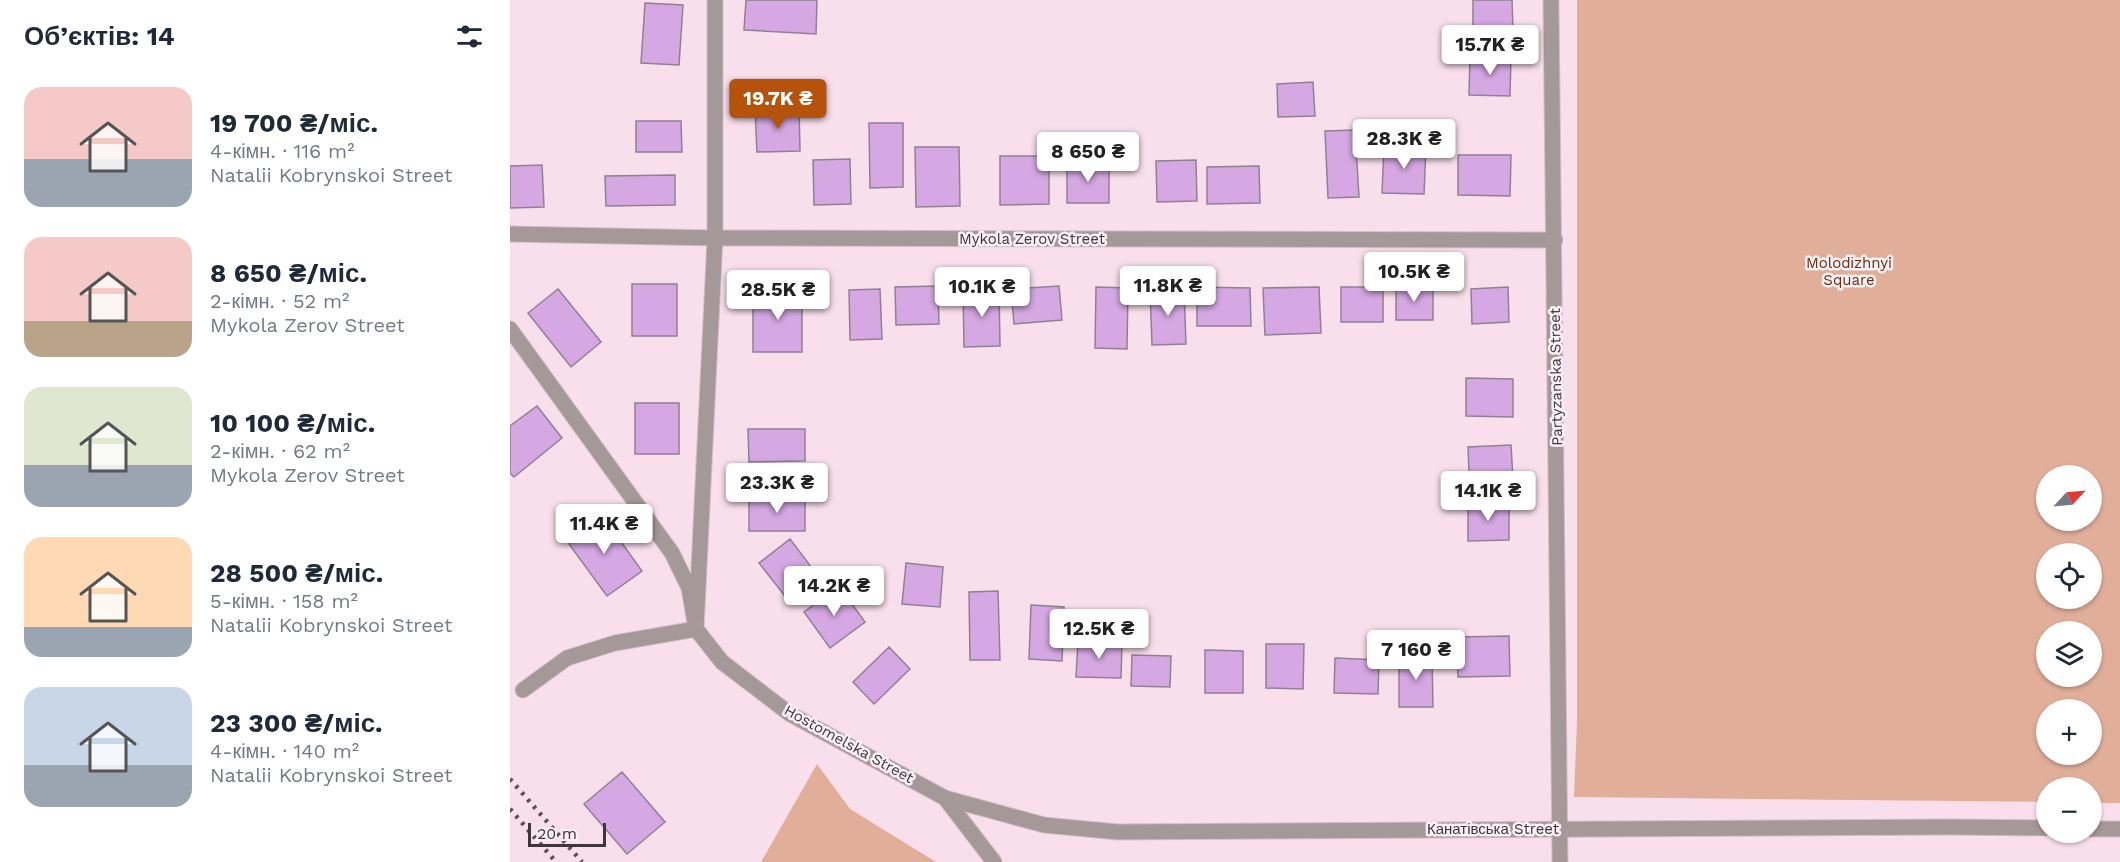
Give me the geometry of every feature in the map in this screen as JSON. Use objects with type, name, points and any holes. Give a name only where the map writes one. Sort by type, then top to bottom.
[{"type":"street","points":[[524,690],[567,658],[615,644],[696,629],[715,238],[715,0]]},
{"type":"street","name":"Partyzanska Street","points":[[1551,0],[1560,862]]},
{"type":"street","name":"Mykola Zerov Street","points":[[510,234],[715,238],[1555,240]]},
{"type":"street","name":"Hostomelska Street","points":[[510,329],[672,553],[689,588],[696,629],[722,662],[790,714],[945,798],[994,862]]},
{"type":"street","name":"Канатівська Street","points":[[945,798],[1044,825],[1118,832],[1950,826],[2036,828]]},
{"type":"street","points":[[2102,828],[2120,829]]},
{"type":"green space","name":"Molodіzhnyi Square","points":[[1577,0],[2120,0],[2120,803],[2102,803],[2102,777],[2036,777],[2036,802],[1574,797],[1577,721]]},
{"type":"green space","points":[[817,764],[850,809],[936,862],[761,862]]},
{"type":"building","points":[[746,0],[817,0],[816,34],[744,30]]},
{"type":"building","points":[[1473,0],[1512,0],[1513,30],[1473,31]]},
{"type":"building","points":[[645,3],[683,5],[679,65],[641,63]]},
{"type":"building","points":[[1470,56],[1511,57],[1510,96],[1469,95]]},
{"type":"building","points":[[1313,82],[1315,116],[1278,117],[1277,84]]},
{"type":"building","points":[[799,108],[800,151],[757,152],[755,109]]},
{"type":"building","points":[[636,121],[681,121],[682,152],[636,152]]},
{"type":"building","points":[[869,123],[903,123],[903,187],[870,188]]},
{"type":"building","points":[[1355,130],[1359,197],[1328,198],[1325,131]]},
{"type":"building","points":[[1384,145],[1426,147],[1424,194],[1382,193]]},
{"type":"building","points":[[915,147],[959,147],[960,206],[916,207]]},
{"type":"building","points":[[1458,155],[1511,155],[1510,196],[1458,195]]},
{"type":"building","points":[[1000,156],[1049,156],[1049,204],[1000,205]]},
{"type":"building","points":[[850,159],[851,204],[814,205],[813,160]]},
{"type":"building","points":[[1196,160],[1197,201],[1157,202],[1156,161]]},
{"type":"building","points":[[1067,162],[1109,162],[1109,203],[1067,203]]},
{"type":"building","points":[[542,165],[544,207],[510,208],[510,166]]},
{"type":"building","points":[[1259,166],[1260,203],[1207,204],[1207,167]]},
{"type":"building","points":[[675,175],[675,205],[606,206],[605,176]]},
{"type":"building","points":[[632,284],[677,284],[677,336],[632,336]]},
{"type":"building","points":[[1396,285],[1433,285],[1433,320],[1396,320]]},
{"type":"building","points":[[938,286],[939,324],[896,325],[895,287]]},
{"type":"building","points":[[1059,286],[1062,320],[1014,324],[1011,289]]},
{"type":"building","points":[[1096,287],[1128,288],[1127,349],[1095,348]]},
{"type":"building","points":[[1197,287],[1250,288],[1251,326],[1197,326]]},
{"type":"building","points":[[1319,287],[1321,333],[1265,335],[1263,288]]},
{"type":"building","points":[[1341,287],[1383,287],[1383,322],[1341,322]]},
{"type":"building","points":[[1508,287],[1509,322],[1472,324],[1471,289]]},
{"type":"building","points":[[1184,288],[1186,344],[1152,345],[1150,289]]},
{"type":"building","points":[[558,289],[601,342],[571,367],[528,313]]},
{"type":"building","points":[[880,289],[882,339],[850,340],[849,290]]},
{"type":"building","points":[[999,289],[1000,346],[964,347],[963,290]]},
{"type":"building","points":[[753,290],[802,290],[802,352],[753,352]]},
{"type":"building","points":[[1466,378],[1513,379],[1513,417],[1466,416]]},
{"type":"building","points":[[635,403],[679,403],[679,454],[635,454]]},
{"type":"building","points":[[537,406],[562,438],[514,477],[510,473],[510,426]]},
{"type":"building","points":[[748,429],[805,429],[805,461],[749,462]]},
{"type":"building","points":[[1511,445],[1514,496],[1470,497],[1468,447]]},
{"type":"building","points":[[749,498],[805,498],[805,531],[749,531]]},
{"type":"building","points":[[1468,504],[1509,504],[1509,540],[1468,541]]},
{"type":"building","points":[[601,514],[642,571],[607,596],[566,540]]},
{"type":"building","points":[[790,539],[818,576],[788,600],[759,563]]},
{"type":"building","points":[[906,563],[943,567],[940,607],[902,604]]},
{"type":"building","points":[[839,586],[865,622],[830,648],[804,612]]},
{"type":"building","points":[[998,591],[1000,660],[970,660],[969,592]]},
{"type":"building","points":[[1031,605],[1064,607],[1062,661],[1029,659]]},
{"type":"building","points":[[1509,636],[1510,676],[1458,677],[1457,637]]},
{"type":"building","points":[[1078,641],[1122,643],[1121,678],[1076,677]]},
{"type":"building","points":[[1266,644],[1304,644],[1303,689],[1266,688]]},
{"type":"building","points":[[889,647],[910,669],[874,704],[853,682]]},
{"type":"building","points":[[1205,650],[1243,651],[1243,693],[1205,693]]},
{"type":"building","points":[[1399,654],[1432,654],[1433,707],[1399,707]]},
{"type":"building","points":[[1132,655],[1171,656],[1170,687],[1131,686]]},
{"type":"building","points":[[1335,658],[1379,660],[1378,694],[1334,693]]},
{"type":"building","points":[[622,772],[665,822],[627,854],[584,804]]},
{"type":"railway","points":[[510,779],[582,862]]},
{"type":"railway","points":[[510,809],[556,862]]}]
